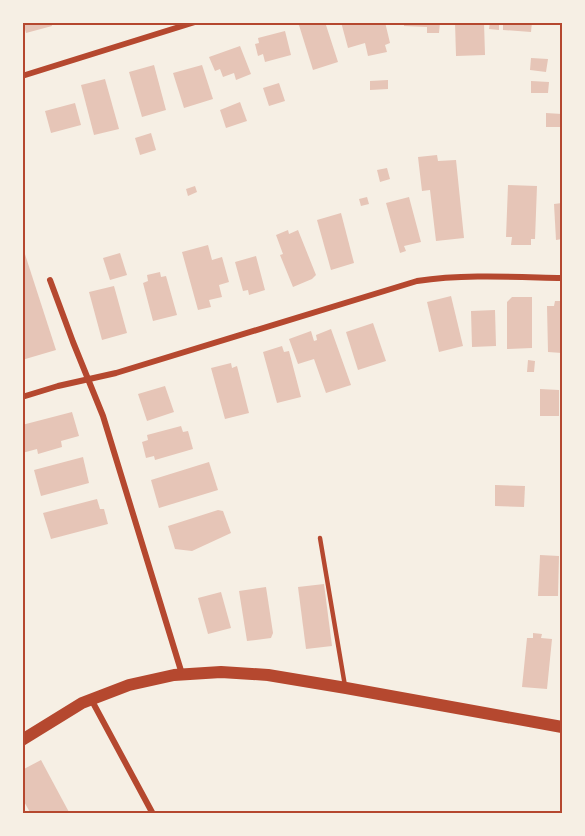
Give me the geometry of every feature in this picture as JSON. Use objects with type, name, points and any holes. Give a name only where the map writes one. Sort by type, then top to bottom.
[{"type":"main road","points":[[22,740],[91,699],[129,685],[182,674],[209,672],[268,675],[562,727]]},
{"type":"street","points":[[22,76],[195,22]]},
{"type":"street","points":[[22,397],[116,373],[417,281],[474,276],[562,278]]},
{"type":"street","points":[[50,280],[103,416],[182,674]]},
{"type":"street","points":[[91,699],[153,813]]},
{"type":"lane","points":[[320,538],[346,688]]},
{"type":"building","points":[[23,22],[51,22],[52,26],[26,33]]},
{"type":"building","points":[[298,22],[309,22],[310,25],[325,22],[338,62],[313,70]]},
{"type":"building","points":[[341,22],[385,22],[390,43],[385,45],[387,52],[368,56],[365,43],[348,48]]},
{"type":"building","points":[[404,22],[440,22],[439,33],[427,33],[427,27],[404,26]]},
{"type":"building","points":[[455,22],[484,22],[485,55],[456,56]]},
{"type":"building","points":[[490,22],[499,22],[499,30],[489,29]]},
{"type":"building","points":[[503,22],[532,22],[531,32],[503,30]]},
{"type":"building","points":[[285,31],[291,55],[265,62],[263,54],[258,56],[255,44],[259,43],[258,38]]},
{"type":"building","points":[[240,46],[251,74],[236,80],[234,73],[223,77],[220,69],[215,71],[209,57]]},
{"type":"building","points":[[531,58],[548,59],[546,72],[530,70]]},
{"type":"building","points":[[154,65],[166,110],[142,117],[129,72]]},
{"type":"building","points":[[202,65],[213,99],[184,108],[173,73]]},
{"type":"building","points":[[105,79],[119,129],[94,135],[81,85]]},
{"type":"building","points":[[388,80],[388,89],[370,90],[370,81]]},
{"type":"building","points":[[531,81],[549,82],[548,93],[531,93]]},
{"type":"building","points":[[279,83],[285,101],[269,106],[263,88]]},
{"type":"building","points":[[240,102],[247,121],[226,128],[220,110]]},
{"type":"building","points":[[75,103],[81,125],[51,133],[45,111]]},
{"type":"building","points":[[546,113],[562,114],[562,127],[546,127]]},
{"type":"building","points":[[151,133],[156,150],[140,155],[135,138]]},
{"type":"building","points":[[437,155],[438,161],[456,160],[464,238],[436,241],[430,190],[422,191],[418,157]]},
{"type":"building","points":[[387,168],[390,179],[380,182],[377,170]]},
{"type":"building","points":[[508,185],[537,186],[535,239],[531,239],[531,245],[511,245],[512,237],[506,237]]},
{"type":"building","points":[[195,186],[197,192],[188,196],[186,189]]},
{"type":"building","points":[[367,197],[369,204],[361,206],[359,199]]},
{"type":"building","points":[[409,197],[421,242],[404,246],[406,251],[400,253],[386,203]]},
{"type":"building","points":[[562,203],[562,239],[556,240],[554,204]]},
{"type":"building","points":[[341,213],[354,263],[331,270],[317,220]]},
{"type":"building","points":[[288,230],[289,234],[298,230],[316,275],[293,287],[280,255],[283,254],[276,235]]},
{"type":"building","points":[[22,245],[56,350],[22,360]]},
{"type":"building","points":[[208,245],[212,260],[222,257],[229,282],[219,285],[222,297],[209,300],[211,307],[198,310],[182,252]]},
{"type":"building","points":[[120,253],[127,275],[110,280],[103,258]]},
{"type":"building","points":[[256,256],[265,290],[249,295],[248,290],[243,291],[235,262]]},
{"type":"building","points":[[160,272],[161,277],[166,276],[177,315],[153,321],[143,283],[148,281],[147,275]]},
{"type":"building","points":[[114,286],[127,333],[102,340],[89,292]]},
{"type":"building","points":[[451,296],[463,346],[439,352],[427,302]]},
{"type":"building","points":[[512,297],[532,297],[532,348],[507,349],[507,302]]},
{"type":"building","points":[[555,301],[562,301],[562,353],[548,352],[547,306],[554,306]]},
{"type":"building","points":[[495,310],[496,346],[472,347],[471,311]]},
{"type":"building","points":[[373,323],[386,361],[358,370],[346,332]]},
{"type":"building","points":[[331,329],[351,385],[326,393],[314,359],[298,364],[289,339],[311,331],[314,341],[317,340],[316,335]]},
{"type":"building","points":[[282,346],[284,352],[289,351],[301,397],[277,403],[263,352]]},
{"type":"building","points":[[528,360],[535,361],[534,372],[527,372]]},
{"type":"building","points":[[231,363],[232,368],[237,366],[249,413],[225,419],[211,368]]},
{"type":"building","points":[[165,386],[174,412],[147,421],[138,394]]},
{"type":"building","points":[[540,389],[559,390],[559,416],[540,416]]},
{"type":"building","points":[[72,412],[79,436],[61,441],[62,447],[38,454],[37,449],[22,453],[22,425]]},
{"type":"building","points":[[181,426],[183,432],[188,431],[193,449],[155,460],[154,456],[146,458],[142,442],[148,440],[147,435]]},
{"type":"building","points":[[83,457],[89,483],[41,496],[34,470]]},
{"type":"building","points":[[209,462],[218,490],[159,508],[151,480]]},
{"type":"building","points":[[495,485],[525,486],[524,507],[495,506]]},
{"type":"building","points":[[97,499],[100,509],[104,509],[108,524],[51,539],[43,513]]},
{"type":"building","points":[[218,510],[223,511],[231,533],[192,551],[175,549],[168,526]]},
{"type":"building","points":[[540,555],[559,556],[558,596],[538,596]]},
{"type":"building","points":[[324,584],[332,646],[306,649],[298,587]]},
{"type":"building","points":[[266,587],[273,633],[271,638],[247,641],[239,591]]},
{"type":"building","points":[[221,592],[231,628],[208,634],[198,598]]},
{"type":"building","points":[[533,633],[542,634],[541,638],[552,639],[547,689],[522,687],[527,638],[533,638]]},
{"type":"building","points":[[41,760],[70,814],[31,814],[22,798],[22,770]]}]
